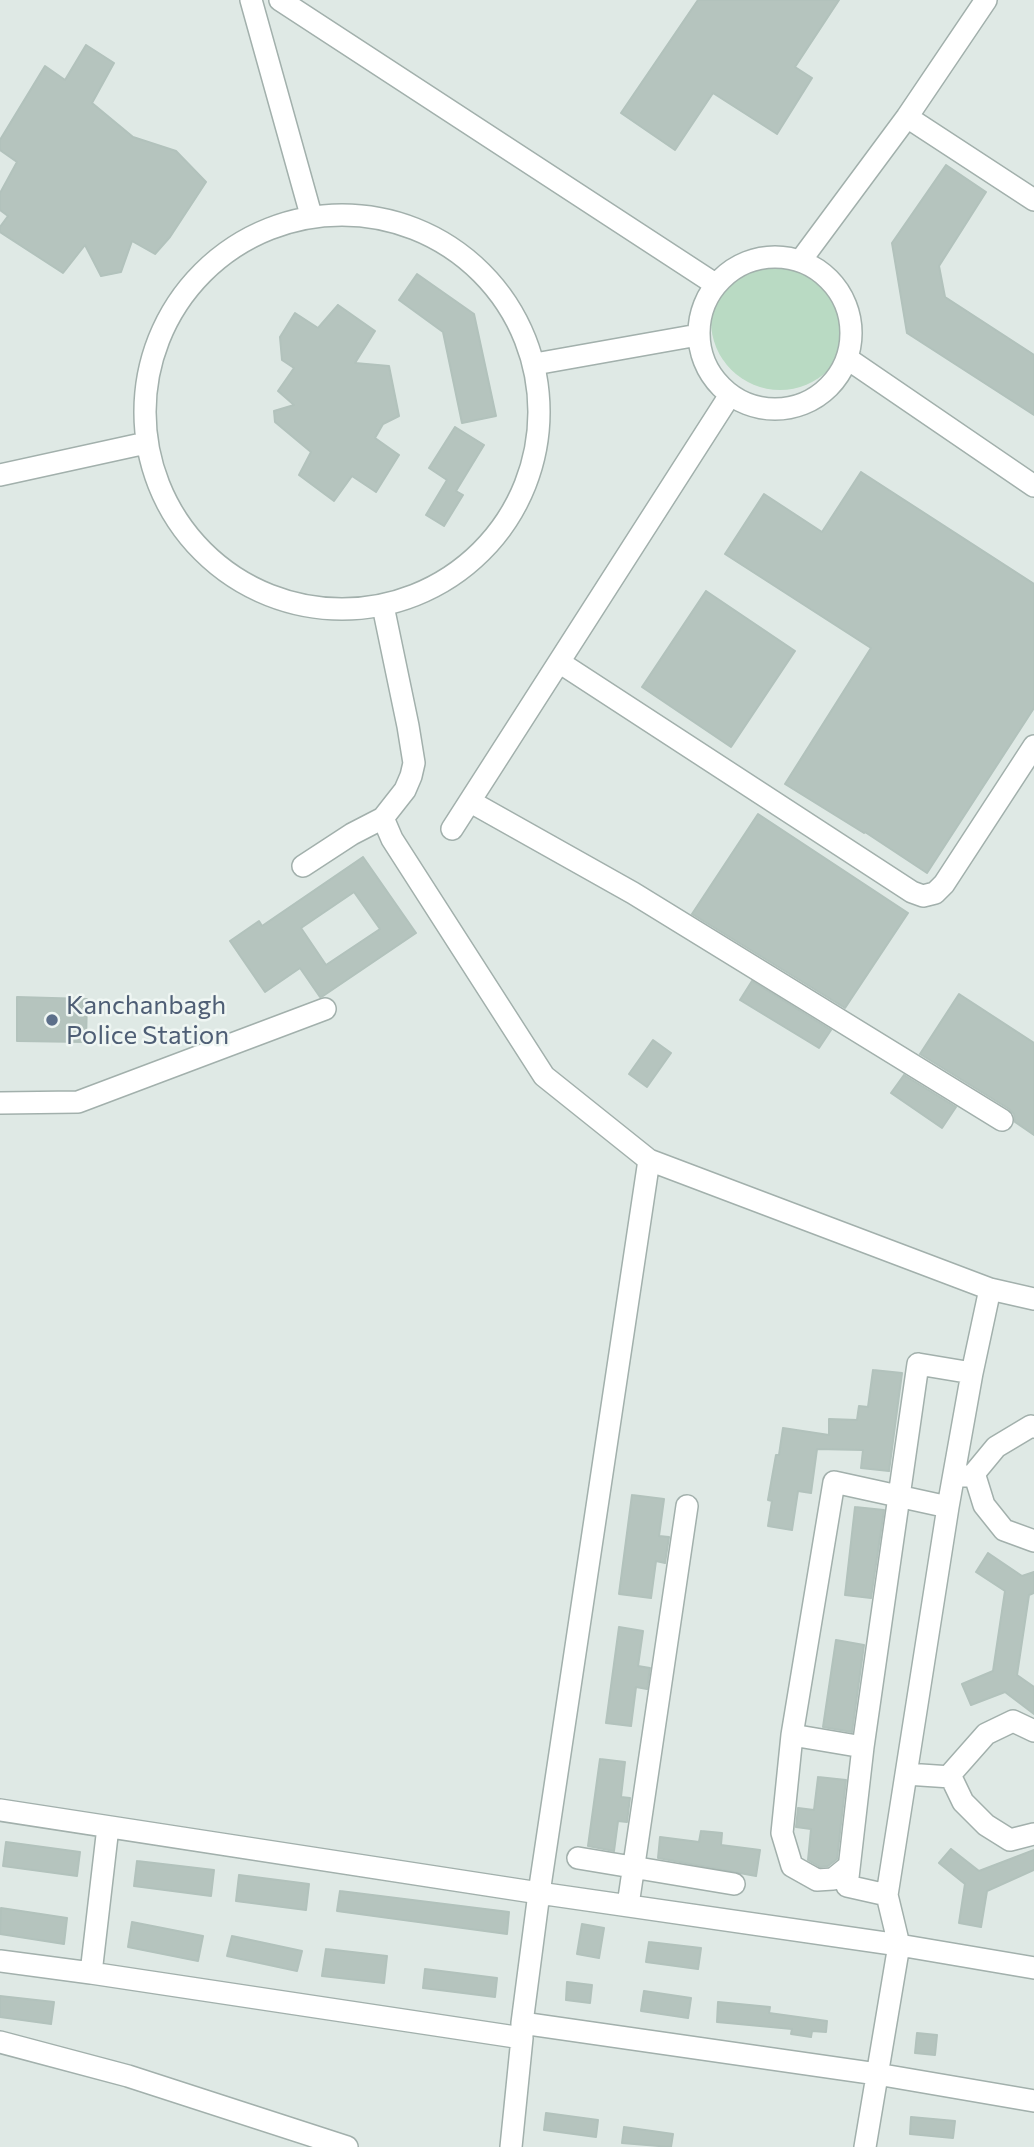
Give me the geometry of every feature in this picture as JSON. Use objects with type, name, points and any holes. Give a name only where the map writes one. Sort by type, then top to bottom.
[{"type":"street","points":[[251,0],[311,215]]},
{"type":"street","points":[[279,0],[715,284]]},
{"type":"street","points":[[801,260],[906,117],[986,0]]},
{"type":"street","points":[[906,117],[1034,200]]},
{"type":"street","points":[[311,215],[370,215],[426,232],[455,251],[475,265],[512,310],[535,364],[540,427],[525,489],[498,532],[491,543],[442,583],[383,606],[337,609],[292,603],[250,586],[212,560],[181,527],[159,487],[146,443],[146,380],[165,321],[172,311],[201,271],[252,234],[311,215]]},
{"type":"street","points":[[770,256],[801,260],[827,276],[845,300],[852,329],[848,359],[834,383],[811,401],[784,410],[756,407],[730,395],[707,369],[698,335],[702,308],[715,284],[739,264],[770,256]]},
{"type":"street","points":[[535,364],[698,335]]},
{"type":"street","points":[[848,359],[1034,486]]},
{"type":"street","points":[[452,830],[730,395]]},
{"type":"street","points":[[0,475],[146,443]]},
{"type":"street","points":[[303,866],[383,818],[405,790],[414,763],[383,606]]},
{"type":"street","points":[[559,662],[912,892],[923,895],[935,892],[944,884],[1034,746]]},
{"type":"street","points":[[471,802],[633,893],[1002,1120]]},
{"type":"street","points":[[383,818],[392,839],[544,1076],[649,1160],[990,1289],[1034,1299]]},
{"type":"street","points":[[0,1102],[78,1102],[325,1009]]},
{"type":"street","points":[[511,2147],[539,1893],[649,1160]]},
{"type":"street","points":[[865,2147],[899,1945],[887,1895],[948,1507],[963,1476],[972,1373],[990,1289]]},
{"type":"street","points":[[887,1895],[847,1886],[863,1747],[918,1364],[972,1373]]},
{"type":"street","points":[[963,1476],[996,1447],[1031,1426],[1034,1427]]},
{"type":"street","points":[[963,1476],[975,1476],[984,1505],[1004,1530],[1034,1541]]},
{"type":"street","points":[[849,1866],[833,1879],[817,1880],[792,1867],[782,1833],[792,1735],[834,1482],[948,1507]]},
{"type":"street","points":[[628,1905],[687,1506]]},
{"type":"street","points":[[948,1777],[986,1734],[1013,1721],[1034,1731]]},
{"type":"street","points":[[792,1735],[863,1747]]},
{"type":"street","points":[[906,1774],[951,1777],[963,1802],[994,1830],[1010,1840],[1034,1834]]},
{"type":"street","points":[[0,1810],[899,1945],[1034,1969]]},
{"type":"street","points":[[91,1973],[108,1827]]},
{"type":"street","points":[[578,1858],[734,1884]]},
{"type":"street","points":[[0,1961],[522,2031],[877,2074],[1034,2101]]},
{"type":"street","points":[[0,2042],[128,2076],[346,2147]]},
{"type":"green space","points":[[780,252],[806,258],[828,273],[843,295],[849,321],[843,347],[828,369],[806,384],[780,390],[754,384],[732,369],[717,347],[711,321],[717,295],[732,273],[754,258]]},
{"type":"building","points":[[698,0],[839,0],[795,67],[812,78],[777,134],[713,93],[675,150],[621,113]]},
{"type":"building","points":[[86,45],[114,63],[92,103],[133,137],[176,151],[206,182],[170,237],[155,254],[132,241],[121,272],[101,276],[85,245],[63,273],[0,232],[0,227],[8,216],[0,210],[0,193],[17,162],[0,150],[0,140],[45,66],[65,80]]},
{"type":"building","points":[[946,165],[986,192],[939,266],[945,297],[1034,355],[1034,415],[907,333],[892,243]]},
{"type":"building","points":[[417,274],[474,314],[496,416],[462,423],[443,332],[399,300]]},
{"type":"building","points":[[338,305],[375,331],[355,363],[389,366],[399,416],[383,424],[375,438],[399,455],[376,492],[352,476],[334,501],[299,475],[311,452],[275,422],[274,411],[294,405],[278,391],[294,368],[282,360],[280,337],[295,313],[318,328]]},
{"type":"building","points":[[455,427],[484,445],[456,491],[463,495],[444,526],[426,515],[447,480],[429,468]]},
{"type":"building","points":[[861,472],[1034,584],[1034,708],[927,873],[785,784],[871,648],[725,554],[764,494],[822,532]]},
{"type":"building","points":[[706,591],[795,651],[731,747],[642,687]]},
{"type":"building","points":[[758,814],[908,913],[845,1008],[692,914]]},
{"type":"building","points":[[363,857],[416,933],[320,997],[300,968],[265,992],[230,941],[259,921],[262,926]],"holes":[[[354,892],[380,929],[326,965],[301,928]]]},
{"type":"building","points":[[752,981],[831,1030],[819,1048],[740,1000]]},
{"type":"building","points":[[959,994],[1034,1043],[1034,1135],[1015,1122],[1014,1114],[1009,1109],[920,1054]]},
{"type":"building","name":"Kanchanbagh Police Station","points":[[17,997],[87,999],[86,1042],[17,1041]]},
{"type":"building","points":[[653,1040],[671,1053],[647,1087],[629,1074]]},
{"type":"building","points":[[904,1075],[956,1107],[942,1128],[891,1093]]},
{"type":"building","points":[[873,1370],[902,1373],[889,1471],[861,1468],[863,1450],[817,1449],[811,1493],[798,1491],[792,1530],[768,1526],[772,1501],[768,1500],[783,1428],[829,1435],[829,1419],[857,1420],[859,1406],[868,1407]]},
{"type":"building","points":[[632,1495],[664,1499],[659,1536],[669,1537],[665,1563],[656,1561],[651,1598],[619,1594]]},
{"type":"building","points":[[855,1507],[884,1510],[871,1598],[845,1595]]},
{"type":"building","points":[[988,1553],[1022,1576],[1034,1572],[1034,1593],[1029,1595],[1017,1675],[1034,1687],[1034,1714],[1005,1692],[971,1705],[962,1684],[993,1671],[1005,1591],[976,1572]]},
{"type":"building","points":[[619,1627],[643,1631],[638,1666],[650,1668],[647,1689],[636,1687],[631,1726],[606,1723]]},
{"type":"building","points":[[836,1640],[864,1645],[852,1732],[823,1727]]},
{"type":"building","points":[[600,1759],[625,1762],[621,1797],[630,1798],[627,1822],[618,1821],[614,1851],[588,1846]]},
{"type":"building","points":[[818,1777],[846,1780],[837,1859],[828,1866],[820,1867],[808,1860],[811,1829],[796,1827],[798,1808],[814,1810]]},
{"type":"building","points":[[701,1831],[722,1833],[721,1845],[760,1850],[756,1876],[658,1858],[660,1837],[699,1842]]},
{"type":"building","points":[[6,1842],[80,1852],[77,1876],[3,1866]]},
{"type":"building","points":[[951,1849],[979,1871],[1034,1850],[1034,1870],[987,1891],[981,1927],[959,1923],[965,1884],[939,1863]]},
{"type":"building","points":[[137,1861],[214,1870],[211,1896],[134,1886]]},
{"type":"building","points":[[239,1875],[309,1884],[306,1910],[236,1901]]},
{"type":"building","points":[[340,1891],[509,1912],[507,1934],[337,1911]]},
{"type":"building","points":[[1,1908],[67,1918],[64,1944],[0,1934]]},
{"type":"building","points":[[132,1922],[203,1936],[198,1961],[128,1947]]},
{"type":"building","points":[[582,1924],[604,1928],[599,1958],[577,1954]]},
{"type":"building","points":[[232,1936],[302,1951],[297,1971],[227,1956]]},
{"type":"building","points":[[649,1942],[701,1948],[698,1969],[646,1962]]},
{"type":"building","points":[[326,1949],[387,1956],[384,1983],[322,1976]]},
{"type":"building","points":[[425,1969],[497,1978],[495,1997],[423,1988]]},
{"type":"building","points":[[567,1982],[592,1985],[590,2003],[566,2000]]},
{"type":"building","points":[[644,1991],[691,1998],[688,2018],[641,2011]]},
{"type":"building","points":[[0,1996],[54,2002],[51,2024],[0,2017]]},
{"type":"building","points":[[718,2002],[770,2007],[769,2013],[827,2021],[826,2032],[812,2031],[811,2037],[791,2034],[792,2029],[717,2022]]},
{"type":"building","points":[[917,2033],[937,2035],[935,2055],[915,2053]]},
{"type":"building","points":[[546,2113],[598,2120],[596,2137],[544,2130]]},
{"type":"building","points":[[911,2117],[955,2121],[953,2138],[910,2134]]},
{"type":"building","points":[[624,2127],[673,2134],[671,2147],[622,2143]]},
{"type":"place","name":"Kanchanbagh Police Station","points":[[52,1020]]}]
